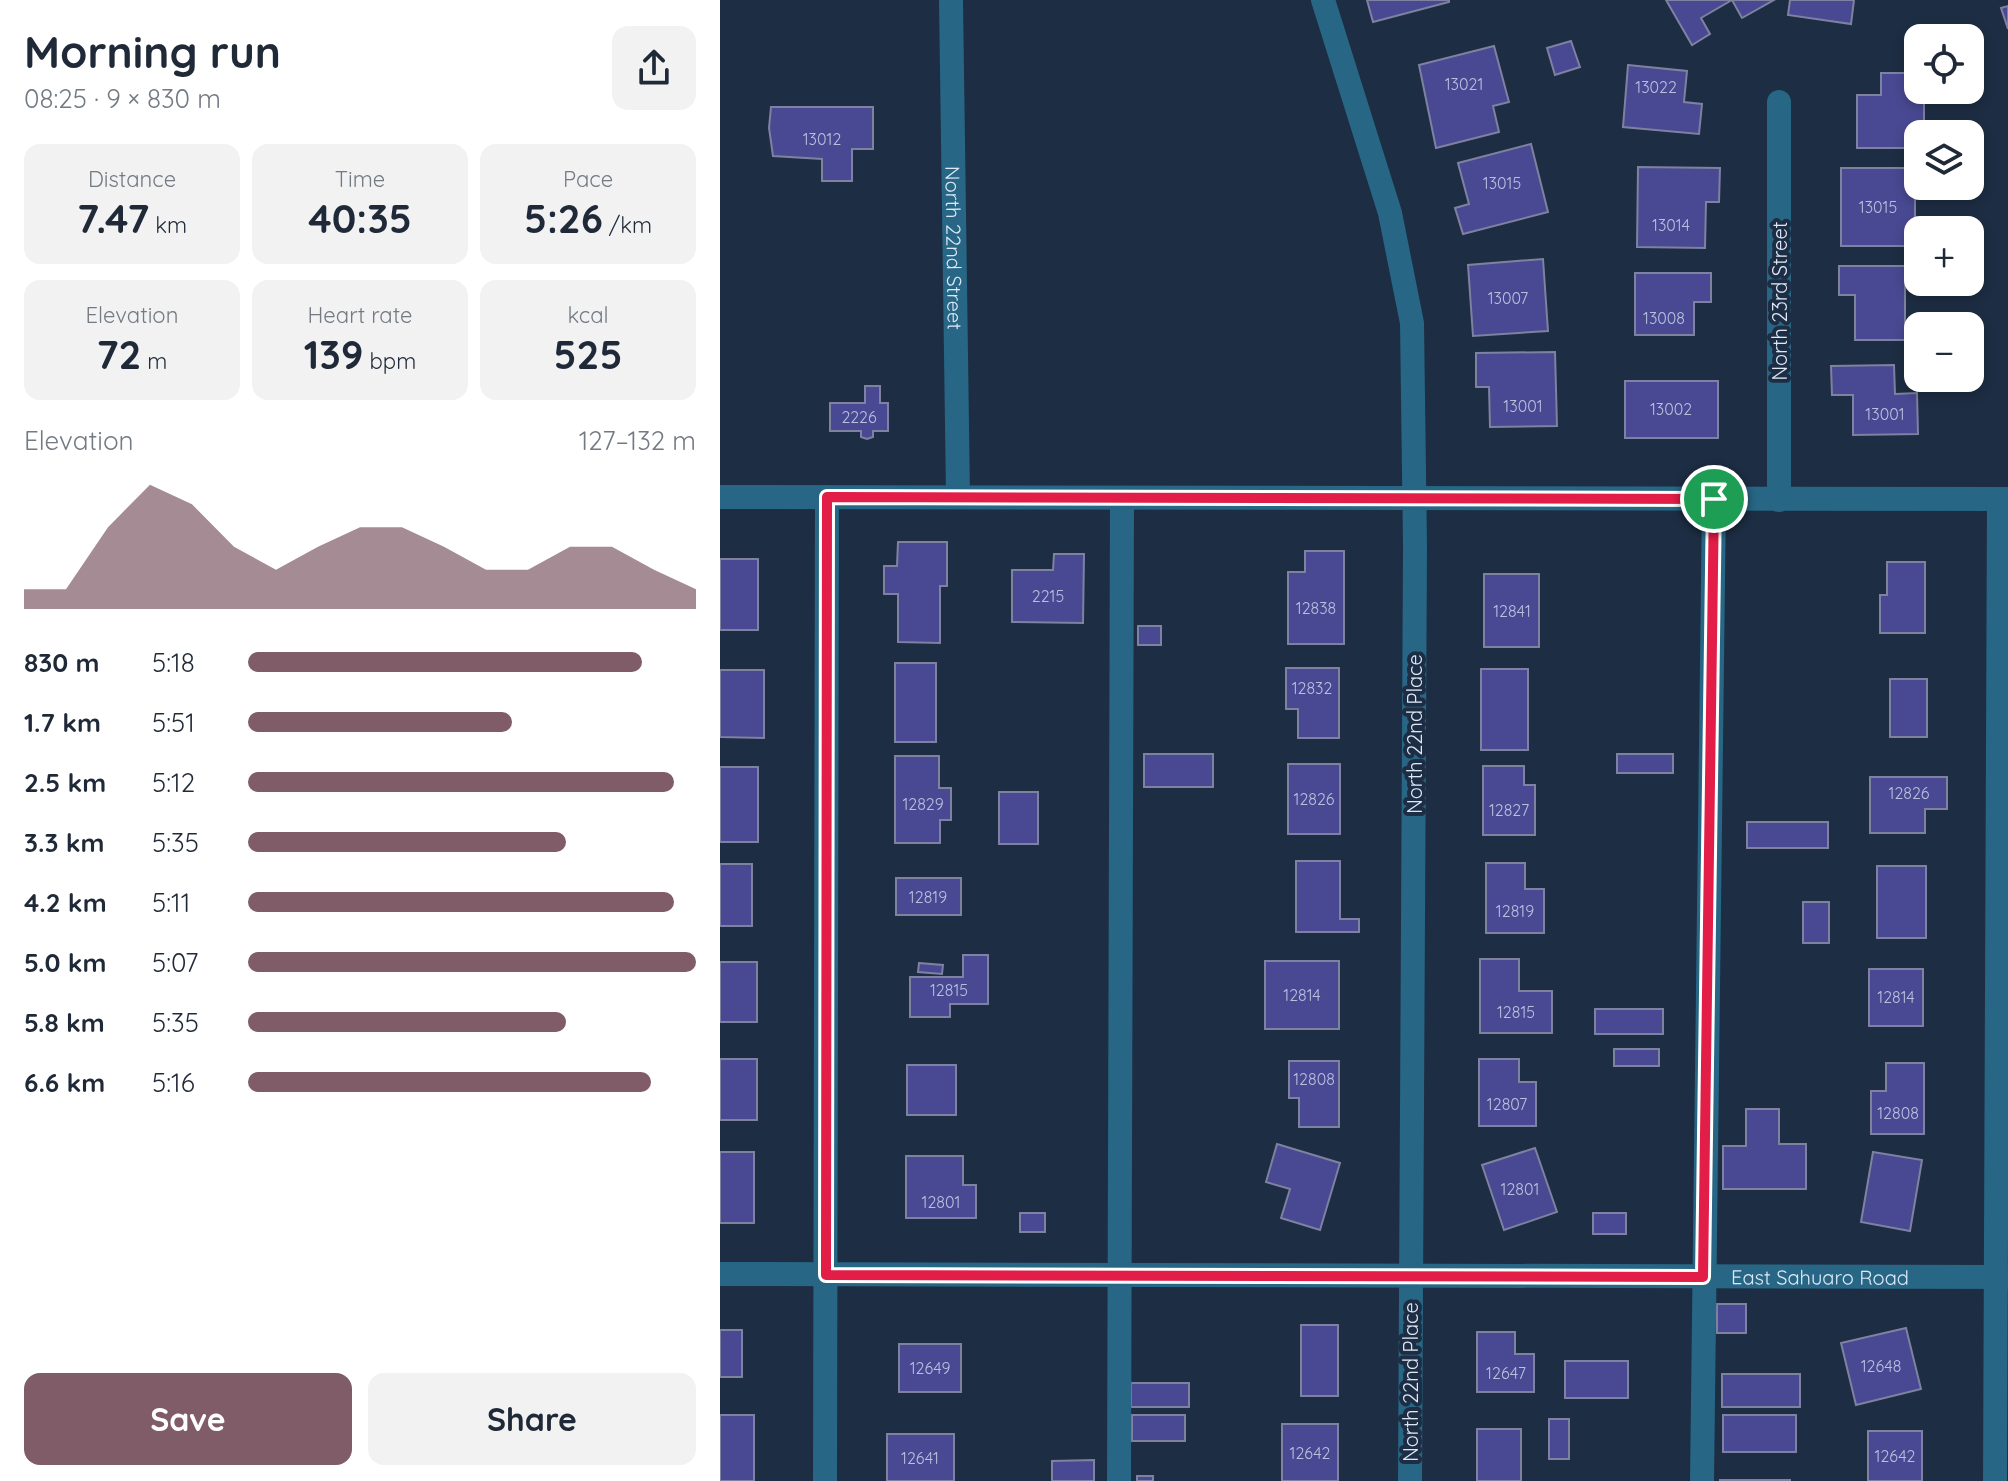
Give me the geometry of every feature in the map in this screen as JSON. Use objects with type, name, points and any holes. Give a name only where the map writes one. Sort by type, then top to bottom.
[{"type":"street","name":"North 22nd Street","points":[[951,0],[958,496]]},
{"type":"street","name":"North 22nd Place","points":[[1323,0],[1390,213],[1408,287],[1412,323],[1415,498],[1410,1481]]},
{"type":"street","name":"North 23rd Street","points":[[1779,102],[1779,500]]},
{"type":"street","points":[[720,497],[2003,499],[2002,1277],[1995,1481]]},
{"type":"street","points":[[825,1481],[827,497]]},
{"type":"street","points":[[1119,1481],[1122,498]]},
{"type":"street","points":[[1702,1481],[1714,499]]},
{"type":"street","name":"East Sahuaro Road","points":[[720,1274],[2002,1277]]},
{"type":"building","points":[[1367,0],[1449,0],[1449,2],[1373,22]]},
{"type":"building","points":[[1666,0],[1732,0],[1701,18],[1710,34],[1692,45]]},
{"type":"building","points":[[1732,0],[1774,0],[1742,18]]},
{"type":"building","points":[[1790,0],[1854,0],[1851,24],[1788,15]]},
{"type":"building","points":[[2008,6],[2008,29],[2001,8]]},
{"type":"building","points":[[1571,41],[1580,67],[1555,75],[1547,48]]},
{"type":"building","points":[[1494,46],[1509,102],[1493,106],[1499,132],[1436,148],[1419,65]]},
{"type":"building","points":[[1628,65],[1687,71],[1684,102],[1702,104],[1699,134],[1623,127]]},
{"type":"building","points":[[1881,73],[1904,73],[1904,104],[1924,104],[1924,120],[1904,120],[1904,148],[1857,148],[1857,95],[1881,95]]},
{"type":"building","points":[[771,107],[873,107],[873,149],[852,149],[852,181],[822,181],[822,159],[773,156],[769,128]]},
{"type":"building","points":[[1531,144],[1548,212],[1463,234],[1455,208],[1469,204],[1458,163]]},
{"type":"building","points":[[1638,167],[1720,168],[1719,202],[1706,202],[1705,248],[1637,247]]},
{"type":"building","points":[[1841,168],[1904,168],[1904,200],[1915,200],[1915,216],[1904,216],[1904,246],[1841,246]]},
{"type":"building","points":[[1543,259],[1548,331],[1473,336],[1468,265]]},
{"type":"building","points":[[1839,266],[1904,266],[1904,340],[1855,340],[1855,295],[1839,295]]},
{"type":"building","points":[[1635,273],[1711,273],[1711,302],[1694,302],[1694,335],[1635,335]]},
{"type":"building","points":[[1555,352],[1557,426],[1490,427],[1489,387],[1476,387],[1476,353]]},
{"type":"building","points":[[1894,365],[1895,394],[1917,393],[1918,434],[1853,435],[1853,395],[1832,395],[1831,366]]},
{"type":"building","points":[[1625,381],[1718,381],[1718,438],[1625,438]]},
{"type":"building","points":[[865,386],[880,386],[880,403],[888,403],[888,431],[873,431],[873,437],[867,439],[861,437],[861,431],[830,431],[830,403],[865,403]]},
{"type":"building","points":[[898,542],[947,542],[947,586],[940,586],[940,643],[898,642],[898,594],[884,594],[884,566],[897,566]]},
{"type":"building","points":[[1305,551],[1344,551],[1344,644],[1288,644],[1288,572],[1305,572]]},
{"type":"building","points":[[1054,554],[1084,554],[1083,623],[1012,622],[1012,570],[1053,570]]},
{"type":"building","points":[[720,559],[758,559],[758,630],[720,630]]},
{"type":"building","points":[[1887,562],[1925,562],[1925,633],[1880,633],[1880,595],[1887,595]]},
{"type":"building","points":[[1484,574],[1539,574],[1539,647],[1484,647]]},
{"type":"building","points":[[1138,626],[1161,626],[1161,645],[1138,645]]},
{"type":"building","points":[[895,663],[936,663],[936,742],[895,742]]},
{"type":"building","points":[[1286,668],[1339,668],[1339,738],[1298,738],[1298,709],[1286,709]]},
{"type":"building","points":[[1481,669],[1528,669],[1528,750],[1481,750]]},
{"type":"building","points":[[720,670],[764,670],[764,738],[720,737]]},
{"type":"building","points":[[1890,679],[1927,679],[1927,737],[1890,737]]},
{"type":"building","points":[[1144,754],[1213,754],[1213,787],[1144,787]]},
{"type":"building","points":[[1617,754],[1673,754],[1673,773],[1617,773]]},
{"type":"building","points":[[895,756],[939,756],[939,788],[951,788],[951,820],[940,820],[940,843],[895,843]]},
{"type":"building","points":[[1288,764],[1340,764],[1340,834],[1288,834]]},
{"type":"building","points":[[1483,766],[1524,766],[1524,785],[1535,785],[1535,835],[1483,835]]},
{"type":"building","points":[[720,767],[758,767],[758,842],[720,842]]},
{"type":"building","points":[[1870,777],[1947,777],[1947,809],[1925,809],[1925,833],[1870,833]]},
{"type":"building","points":[[999,792],[1038,792],[1038,844],[999,844]]},
{"type":"building","points":[[1747,822],[1828,822],[1828,848],[1747,848]]},
{"type":"building","points":[[1296,861],[1340,861],[1340,919],[1359,919],[1359,932],[1296,932]]},
{"type":"building","points":[[1486,863],[1525,863],[1525,889],[1544,889],[1544,933],[1486,933]]},
{"type":"building","points":[[720,864],[752,864],[752,926],[720,926]]},
{"type":"building","points":[[1877,866],[1926,866],[1926,938],[1877,938]]},
{"type":"building","points":[[896,878],[961,878],[961,915],[896,915]]},
{"type":"building","points":[[1803,902],[1829,902],[1829,943],[1803,943]]},
{"type":"building","points":[[963,955],[988,955],[988,1004],[950,1004],[950,1017],[910,1017],[910,977],[963,977]]},
{"type":"building","points":[[1480,959],[1519,959],[1519,991],[1552,991],[1552,1033],[1480,1033]]},
{"type":"building","points":[[1265,961],[1339,961],[1339,1029],[1265,1029]]},
{"type":"building","points":[[720,962],[757,962],[757,1022],[720,1022]]},
{"type":"building","points":[[919,963],[943,965],[942,974],[918,972]]},
{"type":"building","points":[[1869,969],[1923,969],[1923,1026],[1869,1026]]},
{"type":"building","points":[[1595,1009],[1663,1009],[1663,1034],[1595,1034]]},
{"type":"building","points":[[1614,1049],[1659,1049],[1659,1066],[1614,1066]]},
{"type":"building","points":[[720,1059],[757,1059],[757,1120],[720,1120]]},
{"type":"building","points":[[1479,1059],[1519,1059],[1519,1082],[1536,1082],[1536,1126],[1479,1126]]},
{"type":"building","points":[[1289,1061],[1339,1061],[1339,1127],[1299,1127],[1299,1098],[1289,1098]]},
{"type":"building","points":[[1886,1063],[1924,1063],[1924,1134],[1871,1134],[1871,1091],[1886,1091]]},
{"type":"building","points":[[907,1065],[956,1065],[956,1115],[907,1115]]},
{"type":"building","points":[[1746,1109],[1779,1109],[1779,1144],[1806,1144],[1806,1189],[1723,1189],[1723,1146],[1746,1146]]},
{"type":"building","points":[[1277,1144],[1340,1163],[1320,1230],[1281,1218],[1290,1189],[1266,1182]]},
{"type":"building","points":[[1535,1148],[1557,1212],[1504,1230],[1482,1165]]},
{"type":"building","points":[[720,1152],[754,1152],[754,1223],[720,1223]]},
{"type":"building","points":[[1873,1152],[1922,1160],[1910,1231],[1861,1222]]},
{"type":"building","points":[[906,1156],[963,1156],[963,1185],[976,1185],[976,1218],[906,1218]]},
{"type":"building","points":[[1020,1213],[1045,1213],[1045,1232],[1020,1232]]},
{"type":"building","points":[[1593,1213],[1626,1213],[1626,1234],[1593,1234]]},
{"type":"building","points":[[1717,1304],[1746,1304],[1746,1333],[1717,1333]]},
{"type":"building","points":[[1301,1325],[1338,1325],[1338,1396],[1301,1396]]},
{"type":"building","points":[[1906,1328],[1921,1389],[1856,1405],[1841,1343]]},
{"type":"building","points":[[720,1330],[742,1330],[742,1377],[720,1377]]},
{"type":"building","points":[[1477,1332],[1515,1332],[1515,1354],[1534,1354],[1534,1392],[1477,1392]]},
{"type":"building","points":[[899,1344],[961,1344],[961,1392],[899,1392]]},
{"type":"building","points":[[1565,1361],[1628,1361],[1628,1398],[1565,1398]]},
{"type":"building","points":[[1722,1374],[1800,1374],[1800,1407],[1722,1407]]},
{"type":"building","points":[[1131,1383],[1189,1383],[1189,1407],[1131,1407]]},
{"type":"building","points":[[720,1415],[754,1415],[754,1481],[720,1481]]},
{"type":"building","points":[[1132,1415],[1185,1415],[1185,1441],[1132,1441]]},
{"type":"building","points":[[1723,1415],[1796,1415],[1796,1452],[1723,1452]]},
{"type":"building","points":[[1549,1419],[1569,1419],[1569,1459],[1549,1459]]},
{"type":"building","points":[[1282,1424],[1338,1424],[1338,1481],[1282,1481]]},
{"type":"building","points":[[1477,1429],[1521,1429],[1521,1481],[1477,1481]]},
{"type":"building","points":[[1868,1431],[1922,1431],[1922,1481],[1868,1481]]},
{"type":"building","points":[[887,1434],[954,1434],[954,1481],[887,1481]]},
{"type":"building","points":[[1094,1460],[1094,1481],[1052,1481],[1052,1461]]},
{"type":"building","points":[[1137,1476],[1153,1476],[1153,1481],[1137,1481]]},
{"type":"building","points":[[1790,1480],[1790,1481],[1720,1481]]},
{"type":"route","points":[[827,497],[1714,499],[1703,1277],[826,1275],[827,497]]}]
